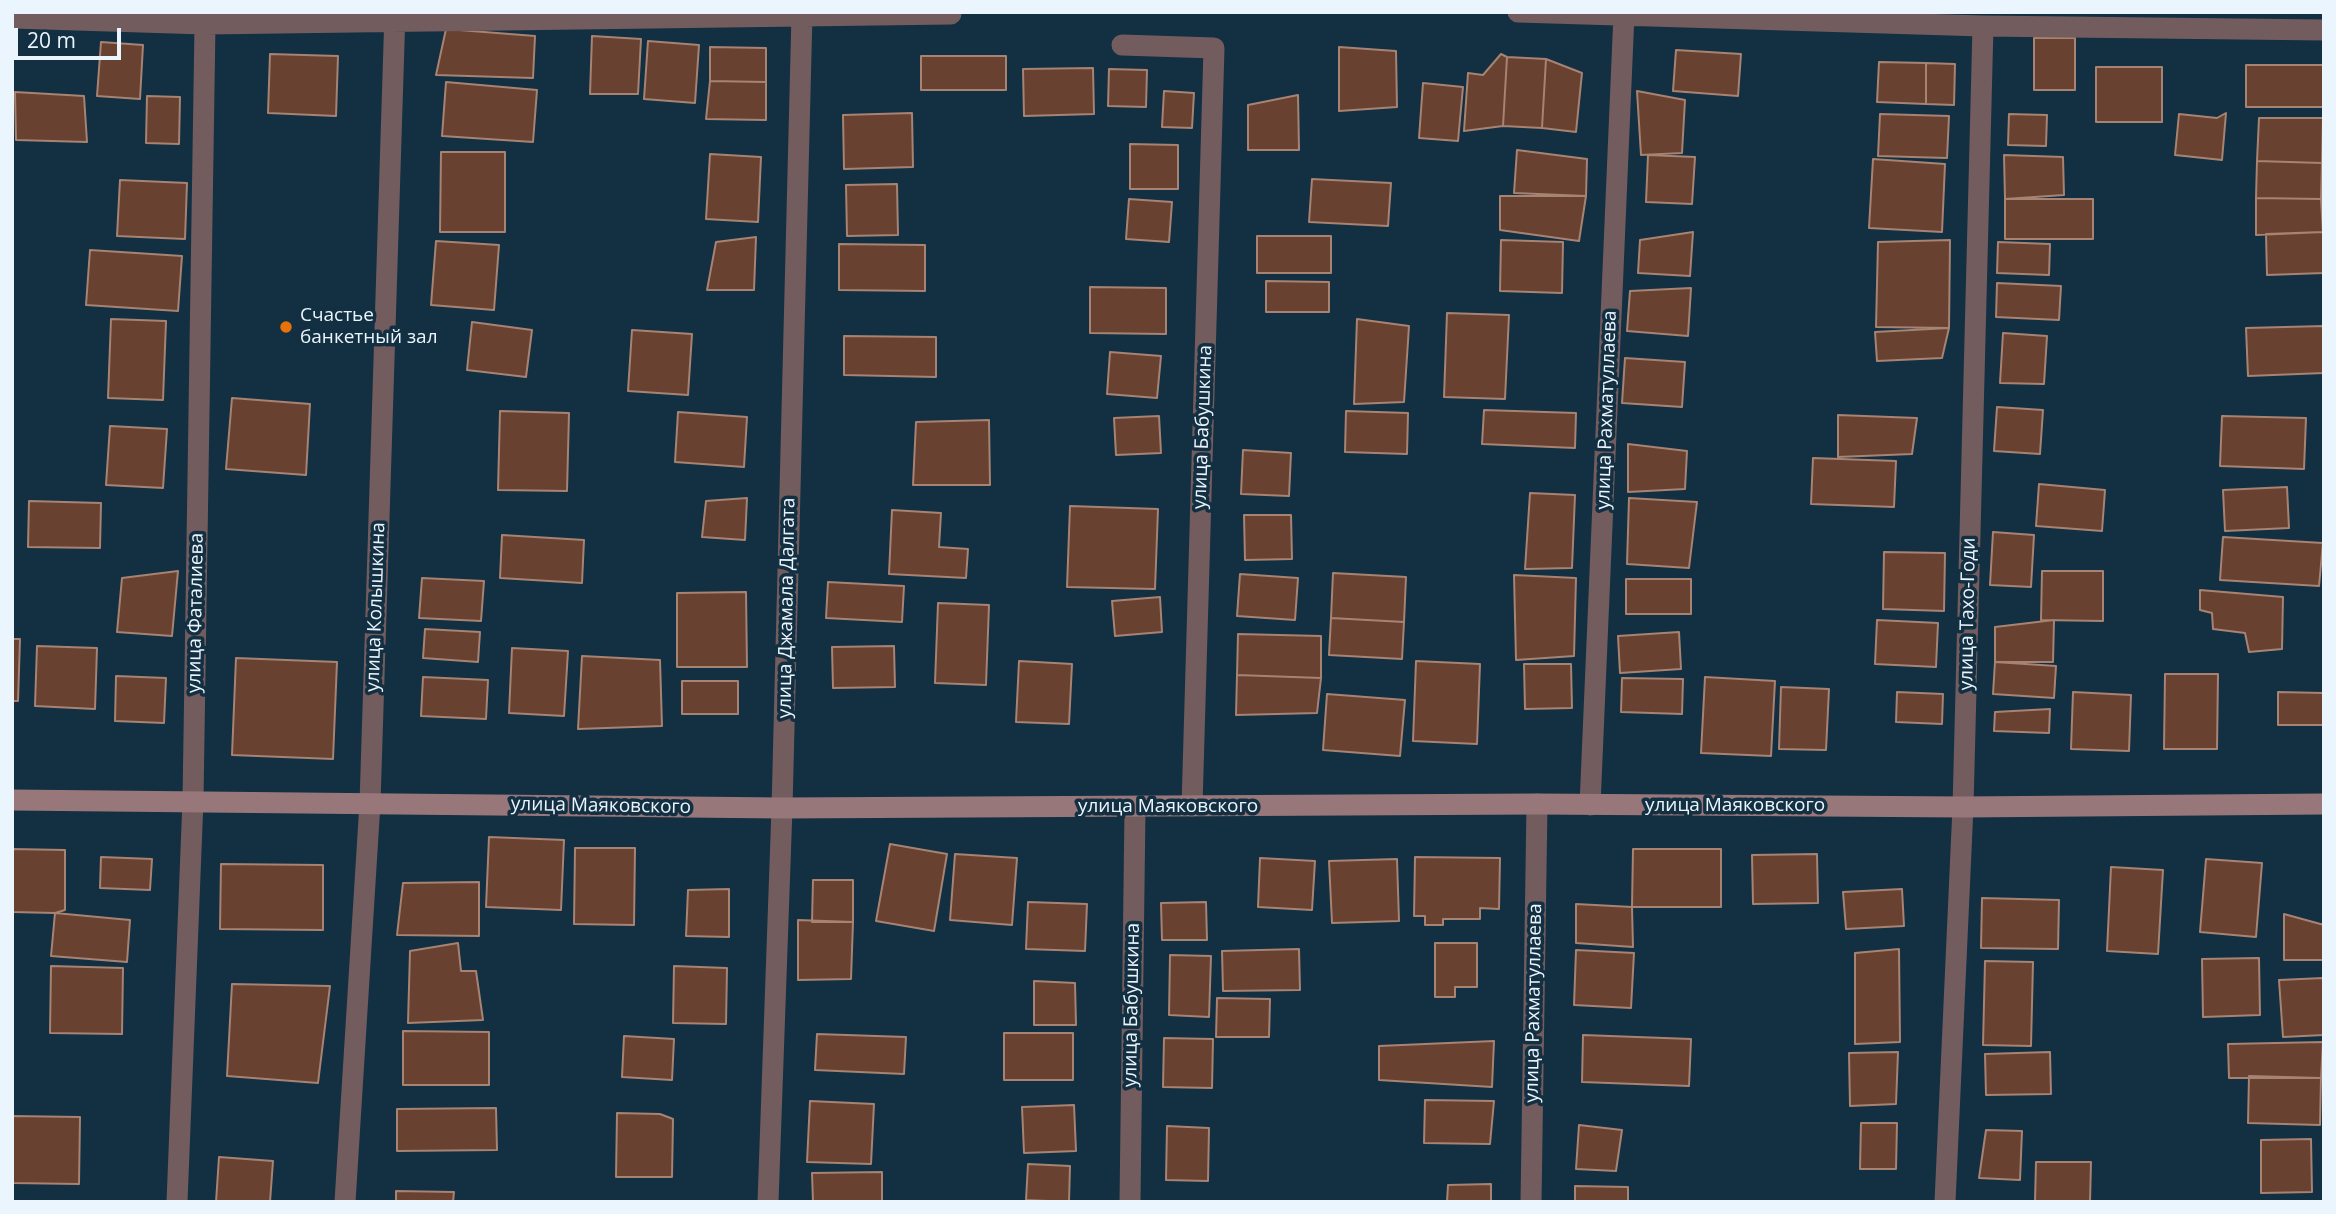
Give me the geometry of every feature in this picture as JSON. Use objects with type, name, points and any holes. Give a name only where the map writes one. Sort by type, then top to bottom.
[{"type":"street","points":[[1518,12],[1983,26],[2324,30]]},
{"type":"street","name":"улица Джамала Далгата","points":[[768,1202],[782,808],[802,14]]},
{"type":"street","points":[[12,18],[205,24],[395,17],[951,14]]},
{"type":"street","name":"улица Рахматуллаева","points":[[1590,805],[1624,14]]},
{"type":"street","name":"улица Колышкина","points":[[345,1202],[370,803],[395,17]]},
{"type":"street","name":"улица Фаталиева","points":[[177,1202],[192,800],[205,24]]},
{"type":"street","name":"улица Тахо-Годи","points":[[1945,1202],[1963,807],[1983,26]]},
{"type":"street","name":"улица Бабушкина","points":[[1122,46],[1214,48],[1192,806]]},
{"type":"street","name":"улица Маяковского","points":[[12,800],[782,808],[2324,804]]},
{"type":"street","name":"улица Рахматуллаева","points":[[1531,1202],[1537,804]]},
{"type":"street","name":"улица Бабушкина","points":[[1130,1202],[1135,808]]},
{"type":"building","points":[[446,29],[535,36],[533,78],[436,75]]},
{"type":"building","points":[[592,36],[641,39],[638,94],[590,94]]},
{"type":"building","points":[[2034,38],[2075,38],[2075,90],[2034,90]]},
{"type":"building","points":[[648,41],[699,45],[695,103],[644,99]]},
{"type":"building","points":[[101,42],[143,45],[140,99],[97,96]]},
{"type":"building","points":[[710,47],[766,48],[766,82],[710,81]]},
{"type":"building","points":[[1339,47],[1396,51],[1397,107],[1339,111]]},
{"type":"building","points":[[1676,50],[1741,54],[1738,96],[1673,91]]},
{"type":"building","points":[[270,54],[338,56],[336,116],[268,113]]},
{"type":"building","points":[[1501,54],[1507,57],[1503,126],[1464,131],[1468,73],[1483,75]]},
{"type":"building","points":[[921,56],[1006,56],[1006,90],[921,90]]},
{"type":"building","points":[[1507,57],[1546,59],[1542,128],[1503,126]]},
{"type":"building","points":[[1546,59],[1582,73],[1576,132],[1542,128]]},
{"type":"building","points":[[1879,62],[1926,63],[1926,104],[1877,102]]},
{"type":"building","points":[[1926,63],[1955,64],[1954,105],[1926,104]]},
{"type":"building","points":[[2246,65],[2324,65],[2324,107],[2246,107]]},
{"type":"building","points":[[2096,67],[2162,67],[2162,122],[2096,122]]},
{"type":"building","points":[[1093,68],[1094,114],[1024,116],[1023,69]]},
{"type":"building","points":[[1109,69],[1147,70],[1146,107],[1108,106]]},
{"type":"building","points":[[710,81],[766,82],[766,120],[706,119]]},
{"type":"building","points":[[446,82],[537,90],[533,142],[442,136]]},
{"type":"building","points":[[1423,83],[1463,87],[1458,141],[1419,138]]},
{"type":"building","points":[[1164,91],[1194,93],[1192,128],[1162,127]]},
{"type":"building","points":[[1637,91],[1685,100],[1682,153],[1641,155]]},
{"type":"building","points":[[15,92],[84,96],[87,142],[16,140]]},
{"type":"building","points":[[1298,95],[1299,150],[1248,150],[1248,105]]},
{"type":"building","points":[[147,96],[180,97],[179,144],[146,143]]},
{"type":"building","points":[[912,113],[913,167],[844,169],[843,115]]},
{"type":"building","points":[[2226,113],[2222,160],[2175,155],[2179,114],[2217,118]]},
{"type":"building","points":[[1880,114],[1949,116],[1947,158],[1878,156]]},
{"type":"building","points":[[2009,114],[2047,115],[2046,146],[2008,145]]},
{"type":"building","points":[[2259,118],[2323,118],[2322,163],[2257,161]]},
{"type":"building","points":[[1130,144],[1178,145],[1178,189],[1130,189]]},
{"type":"building","points":[[1517,150],[1587,159],[1586,196],[1514,193]]},
{"type":"building","points":[[441,152],[505,152],[505,232],[440,232]]},
{"type":"building","points":[[710,154],[761,157],[758,222],[706,219]]},
{"type":"building","points":[[1648,155],[1695,157],[1692,204],[1646,202]]},
{"type":"building","points":[[2004,155],[2063,157],[2064,195],[2005,199]]},
{"type":"building","points":[[1873,159],[1945,164],[1942,232],[1869,228]]},
{"type":"building","points":[[2257,161],[2322,163],[2321,199],[2256,198]]},
{"type":"building","points":[[1312,179],[1391,183],[1388,226],[1309,222]]},
{"type":"building","points":[[120,180],[187,183],[185,239],[117,236]]},
{"type":"building","points":[[897,184],[898,235],[847,236],[846,185]]},
{"type":"building","points":[[1500,196],[1586,196],[1579,241],[1500,230]]},
{"type":"building","points":[[2256,198],[2321,199],[2323,232],[2256,235]]},
{"type":"building","points":[[1129,199],[1172,202],[1169,242],[1126,239]]},
{"type":"building","points":[[2005,199],[2093,199],[2093,239],[2005,239]]},
{"type":"building","points":[[1693,232],[1690,276],[1638,273],[1640,240]]},
{"type":"building","points":[[2323,232],[2324,273],[2267,275],[2266,234]]},
{"type":"building","points":[[1257,236],[1331,236],[1331,273],[1257,273]]},
{"type":"building","points":[[756,237],[754,290],[707,290],[716,242]]},
{"type":"building","points":[[1501,240],[1563,242],[1562,293],[1500,291]]},
{"type":"building","points":[[1950,240],[1949,328],[1876,327],[1878,242]]},
{"type":"building","points":[[436,241],[499,245],[494,310],[431,305]]},
{"type":"building","points":[[1998,242],[2050,244],[2049,275],[1997,273]]},
{"type":"building","points":[[839,244],[925,245],[925,291],[839,290]]},
{"type":"building","points":[[90,250],[182,256],[178,311],[86,305]]},
{"type":"building","points":[[1266,281],[1329,282],[1329,312],[1266,312]]},
{"type":"building","points":[[1997,283],[2061,286],[2059,320],[1996,317]]},
{"type":"building","points":[[1090,287],[1166,288],[1166,334],[1090,333]]},
{"type":"building","points":[[1691,288],[1688,336],[1627,331],[1630,291]]},
{"type":"building","points":[[1447,313],[1509,315],[1505,399],[1444,397]]},
{"type":"building","points":[[111,319],[166,321],[163,400],[108,398]]},
{"type":"building","points":[[1357,319],[1409,326],[1404,402],[1354,404]]},
{"type":"building","points":[[472,322],[532,330],[526,377],[467,370]]},
{"type":"building","points":[[2324,326],[2324,373],[2248,376],[2246,328]]},
{"type":"building","points":[[1949,328],[1942,358],[1877,361],[1875,332]]},
{"type":"building","points":[[632,330],[692,334],[688,395],[628,391]]},
{"type":"building","points":[[2003,333],[2047,336],[2044,384],[2000,383]]},
{"type":"building","points":[[844,336],[936,337],[936,377],[844,375]]},
{"type":"building","points":[[1110,352],[1161,356],[1157,398],[1107,394]]},
{"type":"building","points":[[1625,358],[1685,362],[1682,407],[1622,403]]},
{"type":"building","points":[[232,398],[310,404],[306,475],[226,469]]},
{"type":"building","points":[[1997,407],[2043,410],[2040,454],[1994,451]]},
{"type":"building","points":[[1484,410],[1576,413],[1575,448],[1482,444]]},
{"type":"building","points":[[500,411],[569,413],[567,491],[498,490]]},
{"type":"building","points":[[1346,411],[1408,413],[1407,454],[1345,452]]},
{"type":"building","points":[[678,412],[747,417],[744,467],[675,462]]},
{"type":"building","points":[[1838,415],[1917,418],[1912,454],[1838,457]]},
{"type":"building","points":[[1159,416],[1161,453],[1116,455],[1114,418]]},
{"type":"building","points":[[2222,416],[2306,418],[2304,469],[2220,466]]},
{"type":"building","points":[[989,420],[990,485],[913,485],[916,422]]},
{"type":"building","points":[[110,426],[167,429],[163,488],[106,485]]},
{"type":"building","points":[[1628,444],[1687,451],[1685,489],[1628,492]]},
{"type":"building","points":[[1243,450],[1291,453],[1289,496],[1241,494]]},
{"type":"building","points":[[1813,458],[1896,461],[1894,507],[1811,504]]},
{"type":"building","points":[[2039,484],[2105,490],[2102,531],[2036,526]]},
{"type":"building","points":[[2287,487],[2289,528],[2225,531],[2223,490]]},
{"type":"building","points":[[1530,493],[1575,495],[1572,568],[1525,569]]},
{"type":"building","points":[[747,498],[745,540],[702,537],[706,501]]},
{"type":"building","points":[[1629,498],[1697,502],[1689,568],[1627,564]]},
{"type":"building","points":[[29,501],[101,503],[100,548],[28,547]]},
{"type":"building","points":[[1070,506],[1158,509],[1155,589],[1067,587]]},
{"type":"building","points":[[892,510],[941,513],[939,547],[968,549],[966,578],[889,574]]},
{"type":"building","points":[[1244,515],[1291,515],[1292,559],[1245,560]]},
{"type":"building","points":[[1993,532],[2034,535],[2031,587],[1990,585]]},
{"type":"building","points":[[502,535],[584,540],[582,583],[500,578]]},
{"type":"building","points":[[2223,537],[2323,543],[2319,586],[2220,580]]},
{"type":"building","points":[[1884,552],[1945,553],[1944,611],[1883,609]]},
{"type":"building","points":[[178,571],[172,636],[117,632],[122,578]]},
{"type":"building","points":[[2042,571],[2103,571],[2103,621],[2041,620]]},
{"type":"building","points":[[1333,573],[1406,577],[1404,622],[1331,618]]},
{"type":"building","points":[[1240,574],[1298,578],[1295,620],[1237,616]]},
{"type":"building","points":[[1514,575],[1576,578],[1574,656],[1516,660]]},
{"type":"building","points":[[422,578],[484,581],[481,621],[419,618]]},
{"type":"building","points":[[1626,579],[1691,579],[1691,614],[1626,614]]},
{"type":"building","points":[[828,582],[904,586],[902,622],[826,618]]},
{"type":"building","points":[[2200,590],[2283,597],[2282,649],[2249,652],[2245,633],[2213,629],[2212,613],[2200,610]]},
{"type":"building","points":[[746,592],[747,667],[677,667],[677,593]]},
{"type":"building","points":[[1160,597],[1162,632],[1115,636],[1112,601]]},
{"type":"building","points":[[938,603],[989,605],[986,685],[935,683]]},
{"type":"building","points":[[1331,618],[1404,622],[1402,659],[1329,655]]},
{"type":"building","points":[[1877,620],[1938,623],[1936,667],[1875,664]]},
{"type":"building","points":[[2054,620],[2053,662],[1995,662],[1995,627]]},
{"type":"building","points":[[425,629],[480,632],[478,662],[423,658]]},
{"type":"building","points":[[1679,632],[1681,669],[1620,673],[1618,636]]},
{"type":"building","points":[[1238,634],[1321,636],[1321,678],[1237,675]]},
{"type":"building","points":[[12,639],[20,639],[18,701],[12,701]]},
{"type":"building","points":[[37,646],[97,648],[95,709],[35,706]]},
{"type":"building","points":[[894,646],[895,687],[833,688],[832,647]]},
{"type":"building","points":[[512,648],[568,651],[564,716],[509,713]]},
{"type":"building","points":[[582,656],[660,660],[662,726],[578,729]]},
{"type":"building","points":[[236,658],[337,662],[333,759],[232,755]]},
{"type":"building","points":[[1019,661],[1072,664],[1069,724],[1016,722]]},
{"type":"building","points":[[1416,661],[1480,664],[1477,744],[1413,741]]},
{"type":"building","points":[[1995,662],[2056,666],[2054,698],[1993,694]]},
{"type":"building","points":[[1524,664],[1571,664],[1572,708],[1525,709]]},
{"type":"building","points":[[2165,674],[2218,674],[2217,749],[2164,749]]},
{"type":"building","points":[[1237,675],[1321,678],[1317,713],[1236,715]]},
{"type":"building","points":[[116,676],[166,678],[164,723],[115,721]]},
{"type":"building","points":[[423,677],[488,680],[486,719],[421,716]]},
{"type":"building","points":[[1705,677],[1775,681],[1771,756],[1701,753]]},
{"type":"building","points":[[1622,678],[1683,679],[1682,714],[1621,712]]},
{"type":"building","points":[[682,681],[738,681],[738,714],[682,714]]},
{"type":"building","points":[[1781,687],[1829,689],[1826,750],[1779,749]]},
{"type":"building","points":[[1897,692],[1943,694],[1942,724],[1896,722]]},
{"type":"building","points":[[2073,692],[2131,695],[2129,751],[2071,749]]},
{"type":"building","points":[[2278,692],[2324,693],[2324,725],[2278,725]]},
{"type":"building","points":[[1327,694],[1405,700],[1400,756],[1323,750]]},
{"type":"building","points":[[2050,709],[2049,733],[1994,731],[1995,712]]},
{"type":"building","points":[[489,837],[564,840],[561,910],[486,907]]},
{"type":"building","points":[[890,844],[947,854],[934,931],[876,921]]},
{"type":"building","points":[[575,848],[635,848],[634,925],[574,924]]},
{"type":"building","points":[[12,849],[65,850],[65,910],[55,913],[12,912]]},
{"type":"building","points":[[1633,849],[1721,849],[1721,907],[1632,907]]},
{"type":"building","points":[[955,854],[1017,858],[1012,925],[950,920]]},
{"type":"building","points":[[1817,854],[1818,903],[1753,904],[1752,855]]},
{"type":"building","points":[[101,857],[152,859],[150,890],[100,888]]},
{"type":"building","points":[[1415,857],[1500,858],[1499,909],[1480,908],[1480,919],[1443,919],[1443,925],[1425,925],[1425,916],[1414,916]]},
{"type":"building","points":[[1260,858],[1315,861],[1312,910],[1258,907]]},
{"type":"building","points":[[1397,859],[1399,921],[1332,923],[1329,861]]},
{"type":"building","points":[[2206,859],[2262,863],[2256,937],[2200,932]]},
{"type":"building","points":[[221,864],[323,865],[323,930],[220,929]]},
{"type":"building","points":[[2111,867],[2163,870],[2158,954],[2107,951]]},
{"type":"building","points":[[813,880],[853,880],[853,922],[812,922]]},
{"type":"building","points":[[479,882],[479,936],[397,935],[403,883]]},
{"type":"building","points":[[729,889],[729,937],[686,936],[688,890]]},
{"type":"building","points":[[1902,889],[1904,926],[1846,929],[1843,892]]},
{"type":"building","points":[[1982,898],[2059,900],[2058,949],[1981,948]]},
{"type":"building","points":[[1028,902],[1087,904],[1085,951],[1026,949]]},
{"type":"building","points":[[1206,902],[1207,940],[1162,940],[1161,903]]},
{"type":"building","points":[[1576,904],[1632,907],[1633,947],[1576,943]]},
{"type":"building","points":[[55,913],[130,920],[127,962],[51,956]]},
{"type":"building","points":[[2284,914],[2324,925],[2324,960],[2284,960]]},
{"type":"building","points":[[798,920],[853,922],[851,979],[798,980]]},
{"type":"building","points":[[458,943],[461,971],[476,971],[483,1020],[408,1023],[410,951]]},
{"type":"building","points":[[1435,943],[1477,943],[1477,987],[1455,987],[1455,997],[1435,997]]},
{"type":"building","points":[[1299,949],[1300,990],[1223,991],[1222,951]]},
{"type":"building","points":[[1899,949],[1900,1042],[1855,1044],[1855,953]]},
{"type":"building","points":[[1576,950],[1634,953],[1631,1008],[1574,1005]]},
{"type":"building","points":[[1170,955],[1211,956],[1209,1017],[1169,1015]]},
{"type":"building","points":[[2259,958],[2260,1015],[2203,1017],[2202,959]]},
{"type":"building","points":[[1985,961],[2033,962],[2031,1046],[1983,1045]]},
{"type":"building","points":[[51,966],[123,968],[122,1034],[50,1033]]},
{"type":"building","points":[[674,966],[727,968],[726,1024],[673,1023]]},
{"type":"building","points":[[2323,978],[2324,1035],[2283,1037],[2279,980]]},
{"type":"building","points":[[1034,981],[1075,983],[1076,1025],[1034,1025]]},
{"type":"building","points":[[232,984],[330,986],[318,1083],[227,1076]]},
{"type":"building","points":[[1217,998],[1270,999],[1269,1037],[1216,1037]]},
{"type":"building","points":[[403,1031],[489,1032],[489,1085],[403,1085]]},
{"type":"building","points":[[1004,1033],[1073,1033],[1073,1080],[1004,1080]]},
{"type":"building","points":[[817,1034],[906,1037],[904,1074],[815,1070]]},
{"type":"building","points":[[1583,1035],[1691,1039],[1689,1086],[1582,1082]]},
{"type":"building","points":[[624,1036],[674,1039],[672,1080],[622,1077]]},
{"type":"building","points":[[1164,1038],[1213,1039],[1212,1088],[1163,1087]]},
{"type":"building","points":[[1494,1041],[1492,1087],[1379,1080],[1379,1046]]},
{"type":"building","points":[[2323,1042],[2321,1078],[2229,1078],[2228,1044]]},
{"type":"building","points":[[1898,1052],[1896,1104],[1850,1106],[1849,1053]]},
{"type":"building","points":[[2050,1052],[2051,1094],[1986,1095],[1985,1054]]},
{"type":"building","points":[[2249,1076],[2321,1078],[2320,1125],[2248,1123]]},
{"type":"building","points":[[1425,1100],[1494,1101],[1490,1144],[1424,1143]]},
{"type":"building","points":[[810,1101],[874,1104],[871,1164],[807,1162]]},
{"type":"building","points":[[1074,1105],[1076,1151],[1024,1153],[1022,1107]]},
{"type":"building","points":[[496,1108],[497,1150],[397,1151],[397,1109]]},
{"type":"building","points":[[617,1113],[660,1114],[673,1119],[672,1177],[616,1177]]},
{"type":"building","points":[[12,1116],[80,1117],[79,1184],[12,1183]]},
{"type":"building","points":[[1861,1123],[1897,1123],[1896,1169],[1860,1169]]},
{"type":"building","points":[[1579,1125],[1622,1130],[1616,1171],[1576,1169]]},
{"type":"building","points":[[1167,1126],[1209,1128],[1208,1181],[1166,1180]]},
{"type":"building","points":[[1986,1130],[2022,1131],[2020,1180],[1979,1178]]},
{"type":"building","points":[[2311,1139],[2312,1192],[2261,1193],[2261,1140]]},
{"type":"building","points":[[219,1157],[273,1161],[270,1202],[216,1202]]},
{"type":"building","points":[[2036,1162],[2091,1162],[2090,1202],[2035,1202]]},
{"type":"building","points":[[1028,1164],[1070,1166],[1069,1202],[1026,1200]]},
{"type":"building","points":[[882,1172],[882,1202],[813,1202],[812,1173]]},
{"type":"building","points":[[1491,1184],[1491,1202],[1447,1202],[1448,1185]]},
{"type":"building","points":[[1575,1186],[1628,1187],[1628,1202],[1575,1202]]},
{"type":"building","points":[[396,1191],[454,1192],[453,1202],[396,1202]]},
{"type":"place","name":"Счастье банкетный зал","points":[[286,327]]}]
